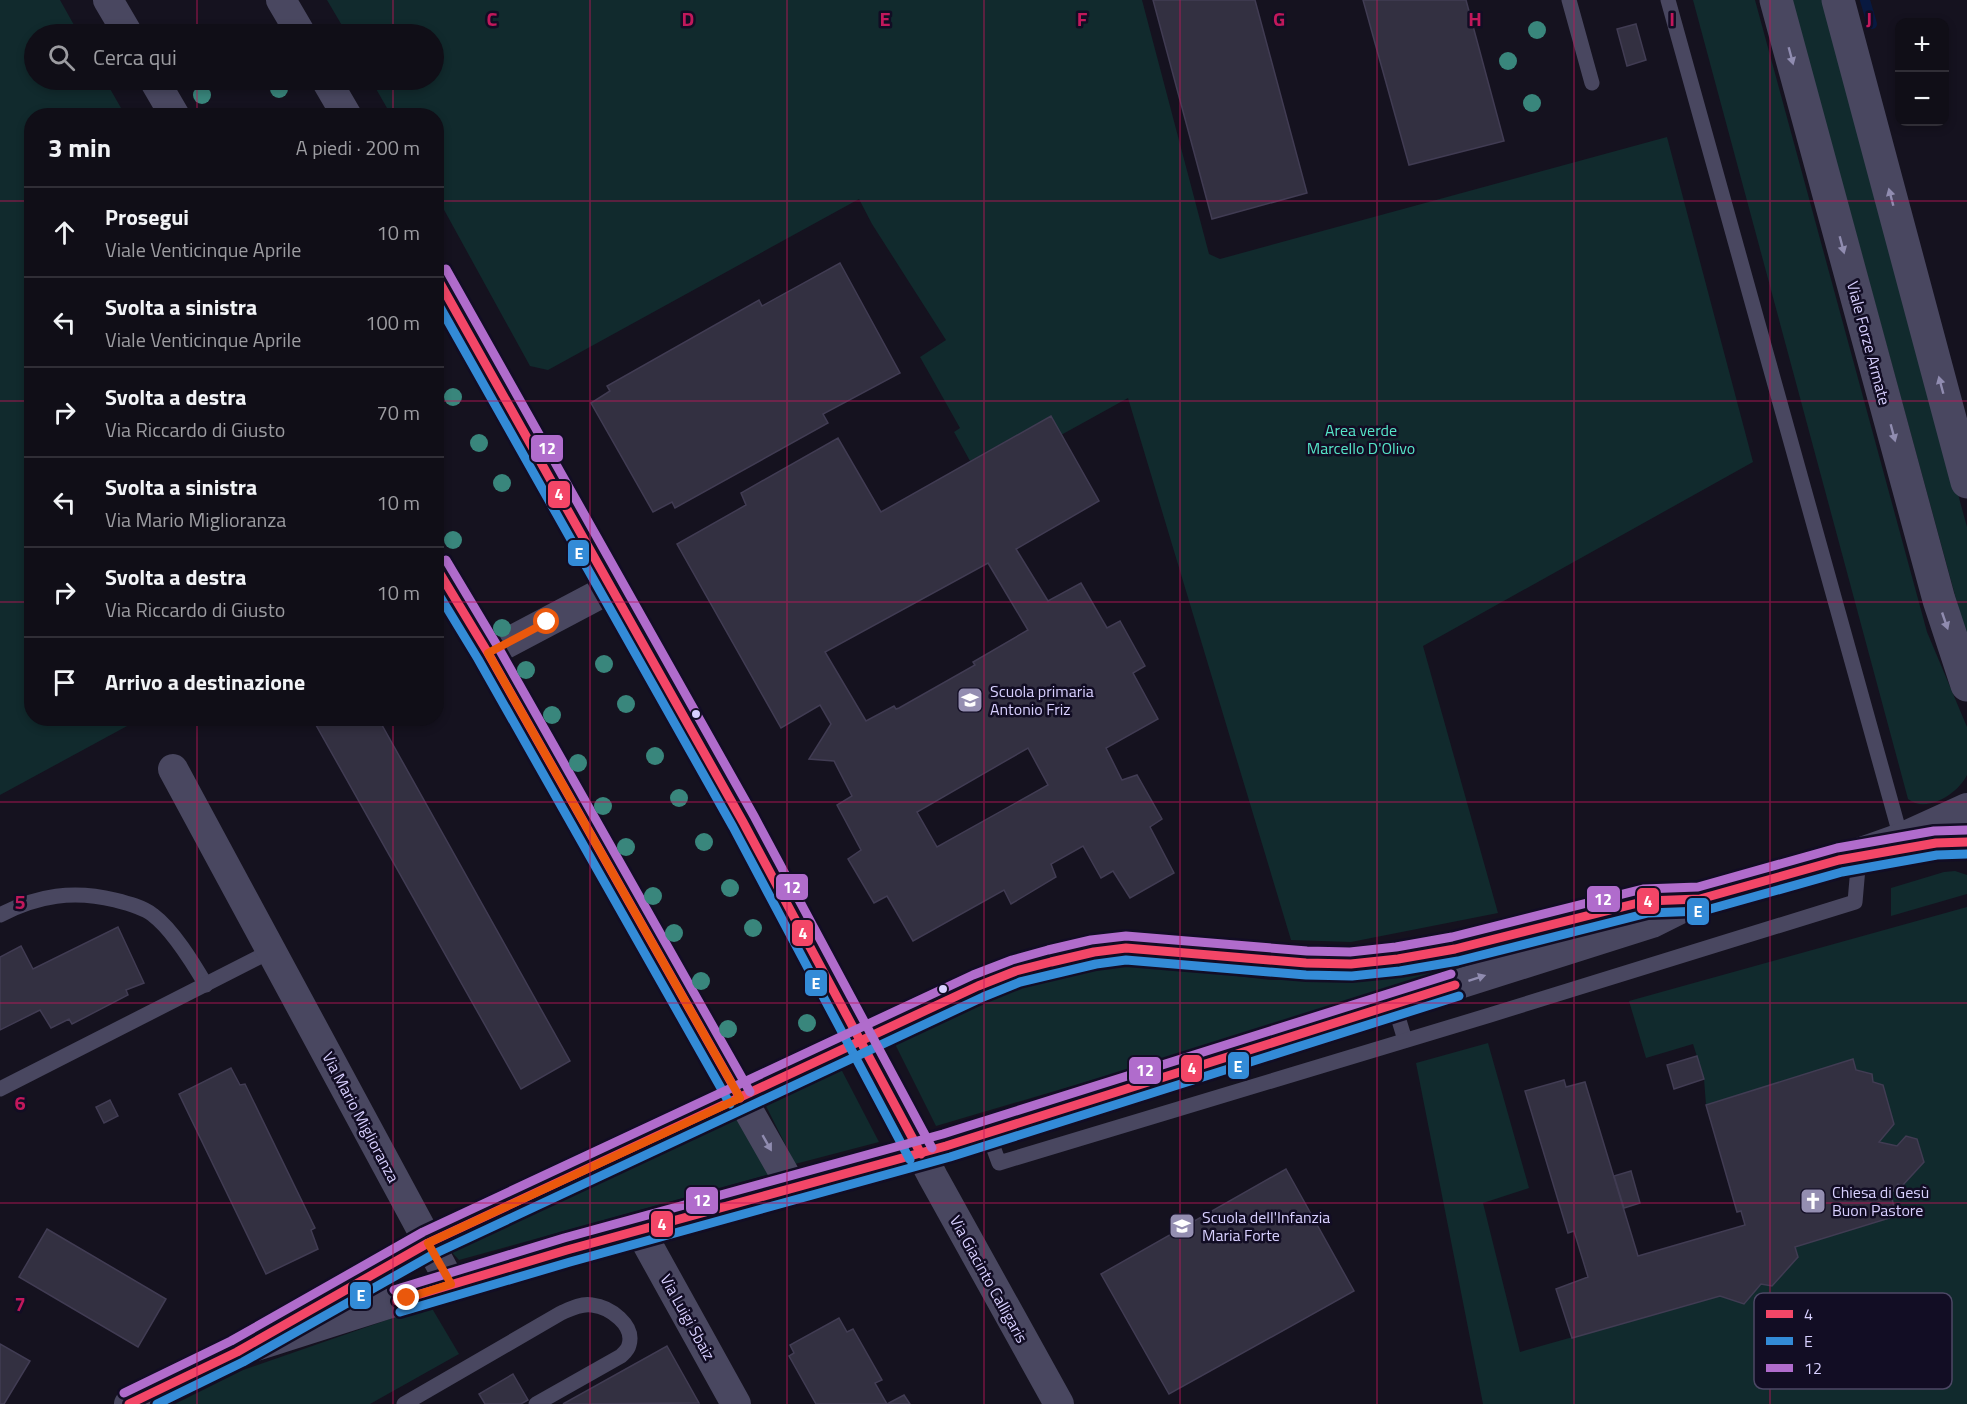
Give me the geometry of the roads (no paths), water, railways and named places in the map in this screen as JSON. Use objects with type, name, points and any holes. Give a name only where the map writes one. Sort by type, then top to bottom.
[{"type":"street","points":[[108,0],[122,24]]},
{"type":"street","points":[[281,0],[295,24]]},
{"type":"street","name":"Viale Forze Armate","points":[[1776,0],[1939,600],[1967,685]]},
{"type":"street","points":[[1838,0],[1967,482]]},
{"type":"street","points":[[160,90],[170,108]]},
{"type":"street","points":[[332,90],[342,108]]},
{"type":"street","name":"Via Giacinto Calligaris","points":[[444,288],[613,587],[1059,1404]]},
{"type":"street","points":[[444,579],[793,1189]]},
{"type":"street","points":[[488,653],[613,587]]},
{"type":"street","name":"Via Mario Miglioranza","points":[[173,770],[451,1284]]},
{"type":"street","points":[[1849,858],[1901,838],[1967,808]]},
{"type":"street","points":[[237,1352],[451,1284],[639,1229],[921,1154],[1652,923],[1700,899],[1849,858],[1936,843],[1967,842]]},
{"type":"street","points":[[129,1404],[237,1352],[428,1243],[978,986],[1016,971],[1094,952],[1126,948],[1306,963],[1351,964],[1398,960],[1455,949],[1646,901],[1700,899]]},
{"type":"street","name":"Via Luigi Sbaiz","points":[[639,1229],[736,1404]]},
{"type":"lane","points":[[1569,0],[1592,83]]},
{"type":"lane","points":[[1668,0],[1901,838]]},
{"type":"lane","points":[[988,1133],[999,1163],[1855,902],[1849,858]]},
{"type":"lane","points":[[0,915],[44,898],[76,893],[129,903],[153,915],[190,960],[206,985]]},
{"type":"lane","points":[[0,1089],[271,951]]},
{"type":"lane","points":[[1394,1005],[1405,1040]]},
{"type":"lane","points":[[404,1404],[561,1313],[590,1304],[614,1313],[630,1336],[629,1347],[621,1356],[536,1404]]},
{"type":"waterway","points":[[1865,0],[1872,24]]},
{"type":"place","name":"Scuola primaria Antonio Friz","points":[[970,700]]},
{"type":"place","name":"Chiesa di Gesù Buon Pastore","points":[[1813,1201]]},
{"type":"place","name":"Scuola dell'Infanzia Maria Forte","points":[[1182,1226]]},
{"type":"park label","name":"Area verde Marcello D'Olivo","points":[[1361,439]]}]
